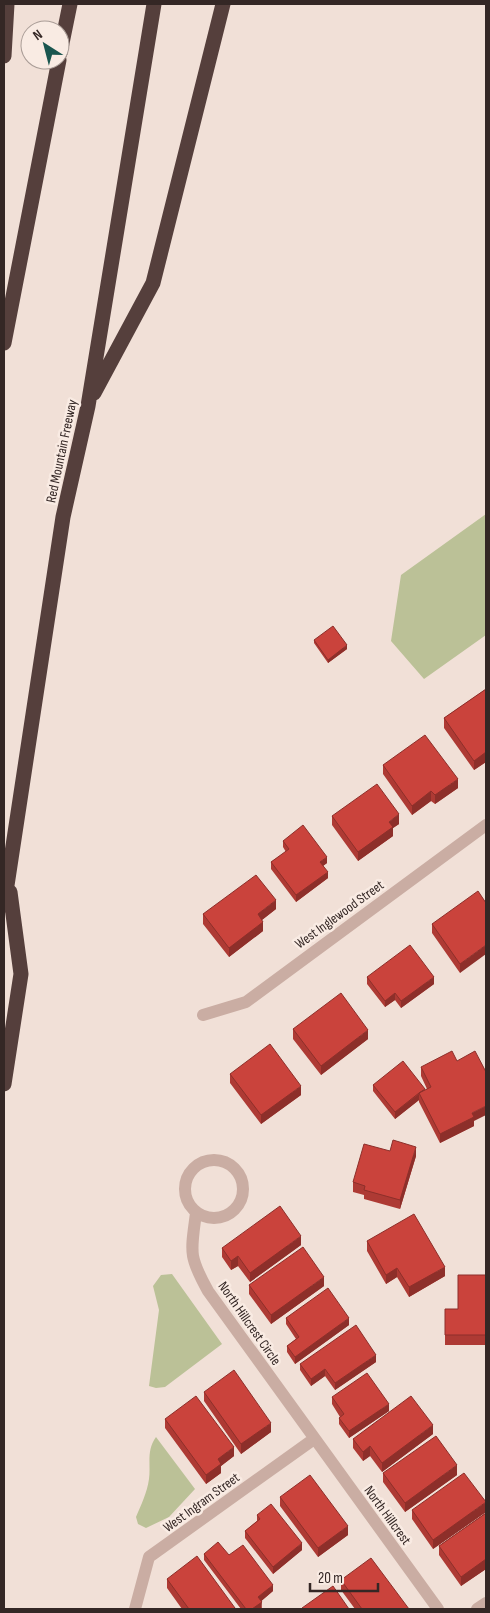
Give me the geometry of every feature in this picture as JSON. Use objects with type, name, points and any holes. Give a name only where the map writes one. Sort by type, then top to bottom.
[{"type":"highway","points":[[4,56],[8,4]]},
{"type":"highway","points":[[67,20],[70,4]]},
{"type":"highway","name":"Red Mountain Freeway","points":[[4,905],[63,517],[88,406],[154,4]]},
{"type":"highway","points":[[88,406],[153,282],[223,4]]},
{"type":"highway","points":[[4,343],[57,70]]},
{"type":"highway","points":[[4,1084],[21,974],[8,881]]},
{"type":"street","name":"West Inglewood Street","points":[[203,1015],[246,1002],[486,824]]},
{"type":"street","points":[[210,1159],[229,1163],[237,1169],[242,1178],[243,1196],[239,1205],[224,1217],[204,1217],[196,1213],[189,1206],[185,1196],[184,1186],[189,1173],[200,1162],[210,1159]]},
{"type":"street","name":"North Hillcrest Circle","points":[[196,1213],[191,1249],[194,1266],[208,1291],[314,1439]]},
{"type":"street","name":"West Ingram Street","points":[[135,1609],[149,1557],[314,1439]]},
{"type":"street","name":"North Hillcrest","points":[[314,1439],[438,1609]]},
{"type":"street","points":[[477,1609],[486,1603]]},
{"type":"green space","points":[[486,514],[486,635],[424,679],[391,641],[401,575]]},
{"type":"green space","points":[[172,1274],[222,1344],[165,1387],[156,1388],[149,1386],[159,1310],[153,1286],[161,1275]]},
{"type":"green space","points":[[156,1437],[195,1489],[169,1517],[146,1528],[138,1524],[136,1517],[147,1489],[150,1452]]},
{"type":"building","points":[[333,626],[347,645],[328,660],[314,640]]},
{"type":"building","points":[[486,689],[486,752],[474,761],[444,718]]},
{"type":"building","points":[[425,735],[458,779],[435,795],[431,791],[412,806],[383,765]]},
{"type":"building","points":[[377,784],[399,814],[389,822],[393,827],[358,852],[332,816]]},
{"type":"building","points":[[303,825],[327,857],[320,862],[328,872],[296,895],[271,862],[289,849],[283,841]]},
{"type":"building","points":[[256,875],[276,900],[258,914],[263,922],[229,948],[203,914]]},
{"type":"building","points":[[478,891],[486,903],[486,945],[460,964],[432,924]]},
{"type":"building","points":[[410,945],[434,977],[401,1001],[395,993],[385,1001],[367,977]]},
{"type":"building","points":[[341,993],[368,1030],[321,1066],[293,1029]]},
{"type":"building","points":[[270,1044],[301,1086],[261,1115],[230,1074]]},
{"type":"building","points":[[452,1051],[457,1061],[475,1051],[486,1072],[486,1106],[472,1113],[474,1117],[440,1134],[419,1093],[431,1087],[421,1067]]},
{"type":"building","points":[[403,1061],[425,1089],[395,1112],[373,1085]]},
{"type":"building","points":[[393,1140],[416,1147],[400,1200],[364,1190],[365,1186],[353,1182],[364,1144],[390,1151]]},
{"type":"building","points":[[280,1206],[301,1236],[250,1273],[238,1256],[231,1261],[222,1248]]},
{"type":"building","points":[[414,1214],[445,1267],[409,1287],[397,1268],[386,1275],[367,1241]]},
{"type":"building","points":[[303,1247],[324,1277],[271,1315],[249,1285]]},
{"type":"building","points":[[458,1275],[486,1275],[486,1335],[445,1335],[445,1309],[458,1309]]},
{"type":"building","points":[[328,1288],[349,1318],[295,1357],[287,1346],[299,1337],[286,1318]]},
{"type":"building","points":[[356,1325],[376,1355],[335,1383],[325,1369],[311,1379],[300,1364]]},
{"type":"building","points":[[234,1370],[271,1423],[241,1444],[204,1392]]},
{"type":"building","points":[[367,1373],[389,1404],[349,1431],[339,1418],[344,1414],[332,1397]]},
{"type":"building","points":[[196,1396],[234,1447],[218,1459],[221,1464],[206,1475],[165,1419]]},
{"type":"building","points":[[411,1396],[433,1425],[382,1463],[370,1446],[363,1452],[353,1439]]},
{"type":"building","points":[[436,1436],[457,1465],[405,1503],[383,1473]]},
{"type":"building","points":[[464,1473],[486,1502],[433,1540],[412,1510]]},
{"type":"building","points":[[310,1475],[348,1526],[318,1548],[280,1497]]},
{"type":"building","points":[[271,1504],[302,1543],[273,1567],[245,1531],[260,1519],[257,1515]]},
{"type":"building","points":[[486,1513],[486,1559],[461,1577],[439,1546]]},
{"type":"building","points":[[218,1542],[229,1555],[243,1545],[273,1585],[258,1597],[262,1602],[252,1609],[246,1609],[204,1554]]},
{"type":"building","points":[[197,1556],[235,1608],[189,1609],[167,1579]]},
{"type":"building","points":[[371,1558],[409,1609],[362,1609],[341,1580]]},
{"type":"building","points":[[333,1586],[349,1609],[302,1608]]}]
